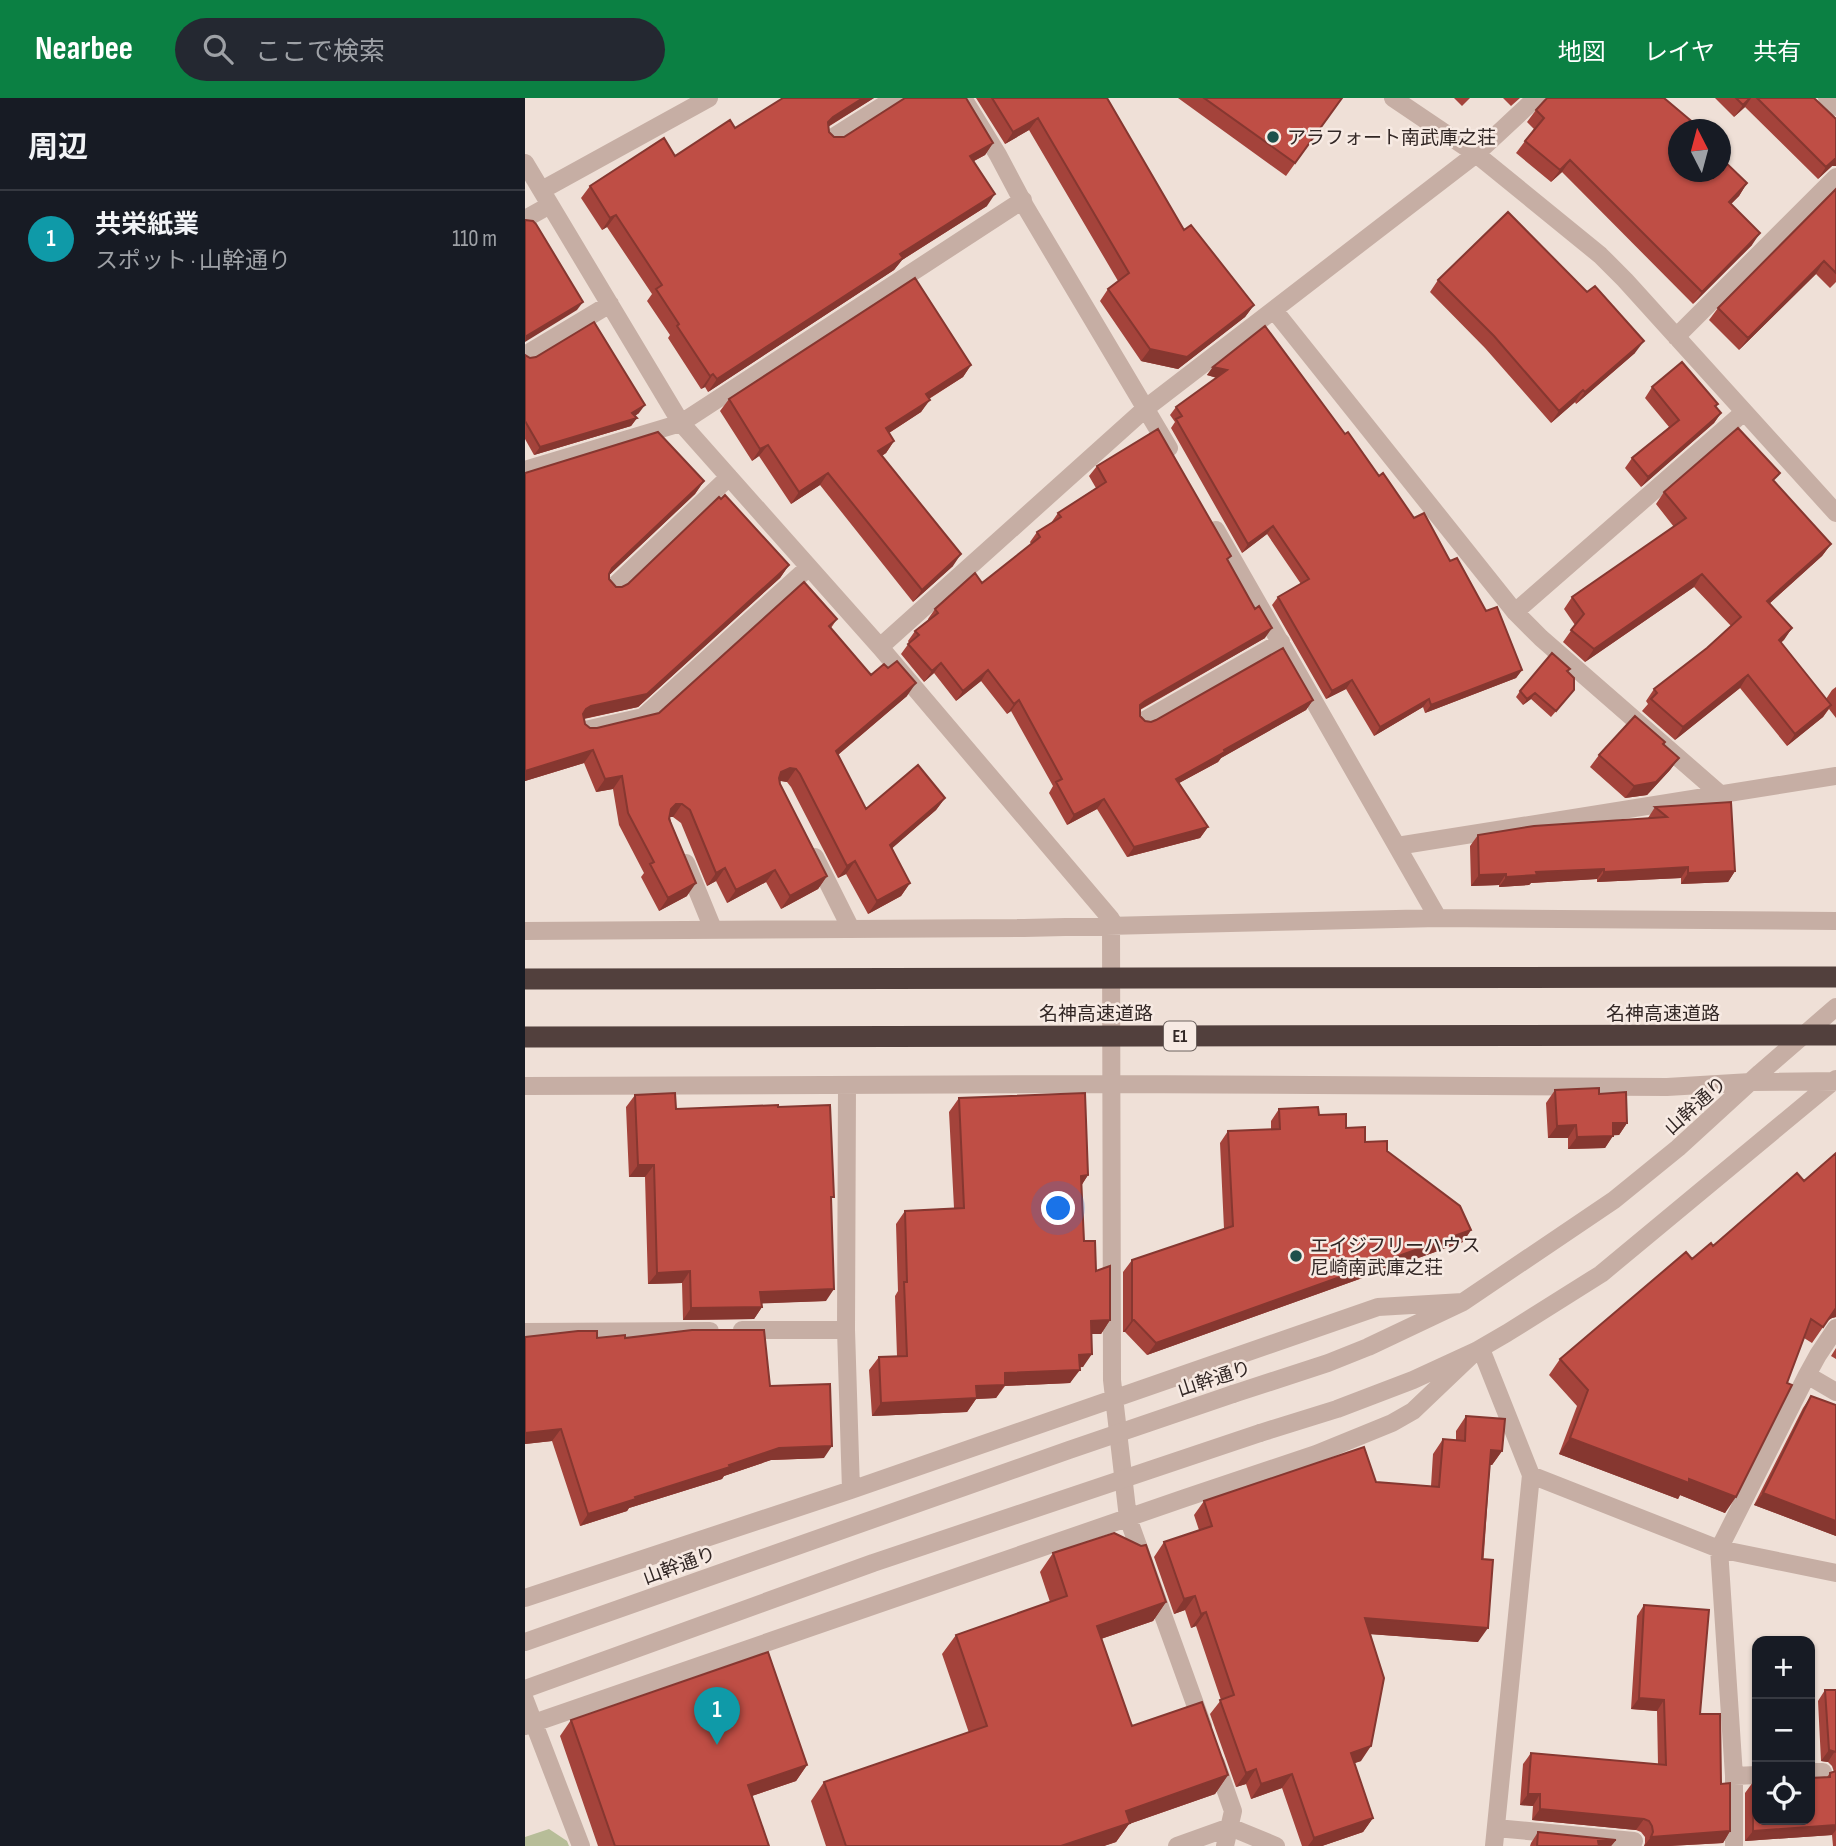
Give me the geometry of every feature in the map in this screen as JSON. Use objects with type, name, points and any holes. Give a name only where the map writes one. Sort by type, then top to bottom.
[{"type":"highway","name":"名神高速道路","points":[[525,979],[1836,977]]},
{"type":"highway","name":"名神高速道路","points":[[525,1037],[1836,1035]]},
{"type":"street","points":[[525,219],[546,198],[709,98]]},
{"type":"street","points":[[830,139],[895,98]]},
{"type":"street","points":[[963,98],[1179,467]]},
{"type":"street","points":[[1393,98],[1476,154],[1599,255],[1625,280],[1836,513]]},
{"type":"street","points":[[880,648],[1146,408],[1476,154],[1537,98]]},
{"type":"street","points":[[1827,98],[1836,107]]},
{"type":"street","points":[[525,163],[681,423],[880,648],[1111,919],[1112,1380],[1128,1518],[1233,1811],[1225,1846]]},
{"type":"street","points":[[1676,337],[1836,177]]},
{"type":"street","points":[[525,470],[681,423],[1023,200]]},
{"type":"street","points":[[525,355],[610,304]]},
{"type":"street","points":[[1274,310],[1515,612],[1541,638],[1720,794]]},
{"type":"street","points":[[1515,612],[1744,412]]},
{"type":"street","points":[[611,589],[729,477]]},
{"type":"street","points":[[1206,513],[1438,918]]},
{"type":"street","points":[[585,730],[643,717],[809,567]]},
{"type":"street","points":[[1143,721],[1280,642]]},
{"type":"street","points":[[1397,846],[1836,776]]},
{"type":"street","points":[[807,841],[852,929]]},
{"type":"street","points":[[682,853],[713,929]]},
{"type":"street","points":[[525,931],[1111,926],[1438,918],[1836,921]]},
{"type":"street","name":"山幹通り","points":[[525,1642],[1069,1450],[1328,1363],[1463,1302],[1614,1200],[1678,1149],[1836,1007]]},
{"type":"street","points":[[525,1086],[1111,1084],[1667,1087],[1835,1080]]},
{"type":"street","points":[[525,1689],[873,1563],[1336,1409],[1403,1384],[1479,1350],[1601,1274],[1835,1080]]},
{"type":"street","points":[[847,1085],[846,1330],[851,1490]]},
{"type":"street","points":[[525,1598],[851,1490],[1378,1307],[1463,1302]]},
{"type":"street","points":[[1734,1846],[1734,1776],[1719,1549],[1807,1375],[1836,1328]]},
{"type":"street","points":[[525,1332],[846,1330]]},
{"type":"street","points":[[1479,1350],[1531,1475],[1495,1837],[1634,1840]]},
{"type":"street","points":[[529,1725],[1316,1454],[1392,1423],[1413,1411],[1479,1350]]},
{"type":"street","points":[[1807,1375],[1836,1392]]},
{"type":"street","points":[[1531,1475],[1719,1549],[1836,1573]]},
{"type":"street","points":[[525,1700],[529,1725],[581,1846]]},
{"type":"street","points":[[1734,1776],[1752,1775]]},
{"type":"street","points":[[1177,1846],[1230,1827],[1276,1846]]},
{"type":"green space","points":[[549,1829],[567,1841],[569,1846],[525,1846],[525,1837]]},
{"type":"building","points":[[783,98],[863,98],[828,122],[829,132],[834,137],[844,137],[905,98],[966,98],[993,143],[970,156],[995,194],[900,254],[903,258],[717,379],[713,374],[710,376],[677,326],[679,324],[656,289],[662,285],[616,215],[610,218],[590,186],[664,138],[675,156],[730,120],[735,128]]},
{"type":"building","points":[[992,98],[1107,98],[1184,230],[1191,225],[1254,305],[1187,357],[1150,349],[1108,289],[1129,273],[1038,118],[1013,132]]},
{"type":"building","name":"アラフォート南武庫之荘","points":[[1204,98],[1342,98],[1295,163]]},
{"type":"building","points":[[1547,98],[1664,98],[1689,119],[1668,119],[1668,182],[1731,182],[1731,168],[1747,183],[1729,202],[1760,233],[1702,292],[1570,160],[1560,170],[1525,141],[1544,118],[1536,110]]},
{"type":"building","points":[[1736,98],[1750,98],[1743,105]]},
{"type":"building","points":[[1757,98],[1814,98],[1836,119],[1836,158],[1826,167]]},
{"type":"building","points":[[1836,189],[1836,273],[1824,261],[1748,338],[1718,308]]},
{"type":"building","points":[[1508,212],[1587,292],[1595,286],[1644,341],[1559,411],[1494,336],[1438,280]]},
{"type":"building","points":[[525,220],[536,224],[583,302],[525,337]]},
{"type":"building","points":[[915,278],[971,365],[926,394],[930,400],[886,428],[894,441],[878,451],[961,554],[922,590],[828,473],[799,492],[768,445],[760,449],[729,399]]},
{"type":"building","points":[[594,322],[645,405],[632,413],[637,418],[540,447],[525,421],[525,355],[536,357]]},
{"type":"building","points":[[1265,326],[1345,434],[1348,432],[1379,476],[1383,473],[1414,518],[1424,513],[1450,561],[1457,558],[1486,611],[1497,607],[1522,670],[1431,705],[1429,699],[1380,727],[1352,680],[1332,691],[1278,597],[1309,579],[1273,526],[1248,544],[1176,419],[1182,416],[1176,407],[1227,370],[1213,367]]},
{"type":"building","points":[[1682,362],[1718,404],[1715,406],[1721,413],[1648,477],[1632,458],[1679,420],[1652,387]]},
{"type":"building","points":[[1738,428],[1780,473],[1773,480],[1831,544],[1767,601],[1792,628],[1779,640],[1831,705],[1795,734],[1748,675],[1683,727],[1651,699],[1657,693],[1654,689],[1707,648],[1741,617],[1702,574],[1594,649],[1571,630],[1584,614],[1572,597],[1686,518],[1664,492]]},
{"type":"building","points":[[1158,429],[1231,556],[1227,559],[1255,609],[1259,606],[1272,628],[1145,701],[1140,705],[1140,716],[1145,721],[1156,720],[1283,648],[1313,700],[1176,779],[1208,827],[1134,847],[1104,799],[1074,815],[1056,782],[1062,779],[1019,700],[1014,704],[988,670],[963,691],[941,663],[932,671],[908,644],[919,635],[915,631],[938,613],[935,609],[975,573],[982,583],[1040,537],[1037,532],[1061,517],[1058,513],[1106,482],[1097,466]]},
{"type":"building","points":[[658,432],[704,481],[612,568],[609,579],[616,587],[628,584],[719,497],[721,499],[725,495],[789,565],[647,694],[591,706],[583,714],[585,724],[590,728],[597,728],[659,713],[804,582],[837,619],[829,626],[871,675],[884,664],[888,668],[897,661],[916,683],[836,751],[866,809],[918,765],[945,798],[890,845],[910,883],[877,901],[855,861],[847,866],[796,769],[790,768],[781,772],[780,784],[827,876],[790,896],[775,870],[736,890],[725,868],[716,873],[690,810],[682,804],[676,804],[671,809],[669,819],[696,883],[668,898],[650,864],[654,862],[628,813],[622,776],[605,779],[593,750],[525,771],[525,473]]},
{"type":"building","points":[[1552,653],[1570,669],[1567,671],[1574,678],[1574,690],[1556,711],[1535,693],[1527,699],[1520,691]]},
{"type":"building","points":[[1635,716],[1679,758],[1656,782],[1634,786],[1599,755]]},
{"type":"building","points":[[1731,802],[1735,871],[1688,873],[1688,867],[1604,872],[1604,869],[1536,872],[1537,875],[1506,877],[1506,874],[1479,875],[1478,835],[1534,826],[1667,817],[1655,807]]},
{"type":"building","points":[[1599,1088],[1599,1094],[1626,1092],[1627,1123],[1613,1123],[1613,1136],[1577,1137],[1576,1125],[1557,1126],[1555,1090]]},
{"type":"building","points":[[675,1093],[676,1109],[830,1105],[834,1289],[760,1292],[762,1307],[691,1308],[690,1271],[657,1273],[654,1165],[638,1165],[635,1095]]},
{"type":"building","points":[[1085,1093],[1088,1175],[1081,1176],[1084,1241],[1095,1241],[1096,1271],[1110,1266],[1110,1320],[1091,1321],[1092,1354],[1079,1355],[1080,1370],[1005,1373],[1005,1385],[976,1386],[977,1398],[881,1403],[879,1357],[907,1356],[905,1211],[964,1208],[959,1098]]},
{"type":"building","points":[[1318,1107],[1319,1115],[1346,1114],[1346,1128],[1365,1127],[1365,1142],[1387,1141],[1387,1151],[1460,1206],[1471,1230],[1156,1343],[1132,1320],[1132,1260],[1233,1226],[1228,1131],[1280,1129],[1279,1109]]},
{"type":"building","points":[[1836,1153],[1836,1308],[1823,1327],[1811,1319],[1787,1383],[1792,1385],[1736,1497],[1689,1479],[1689,1483],[1570,1438],[1588,1390],[1560,1359],[1686,1252],[1692,1259],[1711,1243],[1713,1246],[1797,1173],[1804,1181]]},
{"type":"building","points":[[692,1330],[764,1330],[770,1386],[830,1384],[832,1446],[779,1448],[588,1514],[561,1429],[525,1433],[525,1337],[597,1331],[597,1338],[625,1335],[625,1338]]},
{"type":"building","points":[[1811,1396],[1836,1405],[1836,1521],[1763,1493]]},
{"type":"building","points":[[1466,1416],[1505,1419],[1502,1451],[1491,1450],[1482,1559],[1493,1560],[1488,1628],[1365,1618],[1384,1678],[1371,1746],[1351,1753],[1373,1818],[1314,1838],[1292,1774],[1261,1784],[1256,1769],[1246,1773],[1220,1700],[1234,1695],[1206,1612],[1201,1614],[1195,1596],[1184,1599],[1164,1542],[1212,1526],[1204,1501],[1364,1447],[1376,1482],[1439,1487],[1443,1439],[1465,1441]]},
{"type":"building","points":[[1114,1533],[1141,1546],[1146,1545],[1166,1602],[1097,1626],[1132,1726],[1202,1702],[1228,1775],[1126,1811],[1130,1823],[1061,1846],[846,1846],[824,1782],[987,1726],[956,1635],[1067,1596],[1053,1553]]},
{"type":"building","points":[[1644,1605],[1709,1610],[1700,1714],[1720,1714],[1721,1784],[1730,1783],[1730,1831],[1651,1837],[1652,1826],[1644,1819],[1540,1809],[1540,1794],[1528,1794],[1531,1753],[1666,1765],[1664,1700],[1639,1698]]},
{"type":"building","points":[[768,1652],[807,1765],[748,1785],[769,1846],[615,1846],[571,1720]]},
{"type":"building","points":[[1825,1690],[1836,1690],[1836,1752],[1829,1750]]},
{"type":"building","points":[[1836,1771],[1836,1825],[1753,1831],[1753,1825],[1815,1825],[1815,1778],[1830,1777],[1830,1773]]},
{"type":"building","points":[[1538,1832],[1616,1840],[1598,1841],[1599,1846],[1537,1846]]},
{"type":"place","name":"アラフォート南武庫之荘","points":[[1273,137]]},
{"type":"place","name":"エイジフリーハウス 尼崎南武庫之荘","points":[[1296,1256]]},
{"type":"place","name":"共栄紙業","points":[[717,1745]]}]
